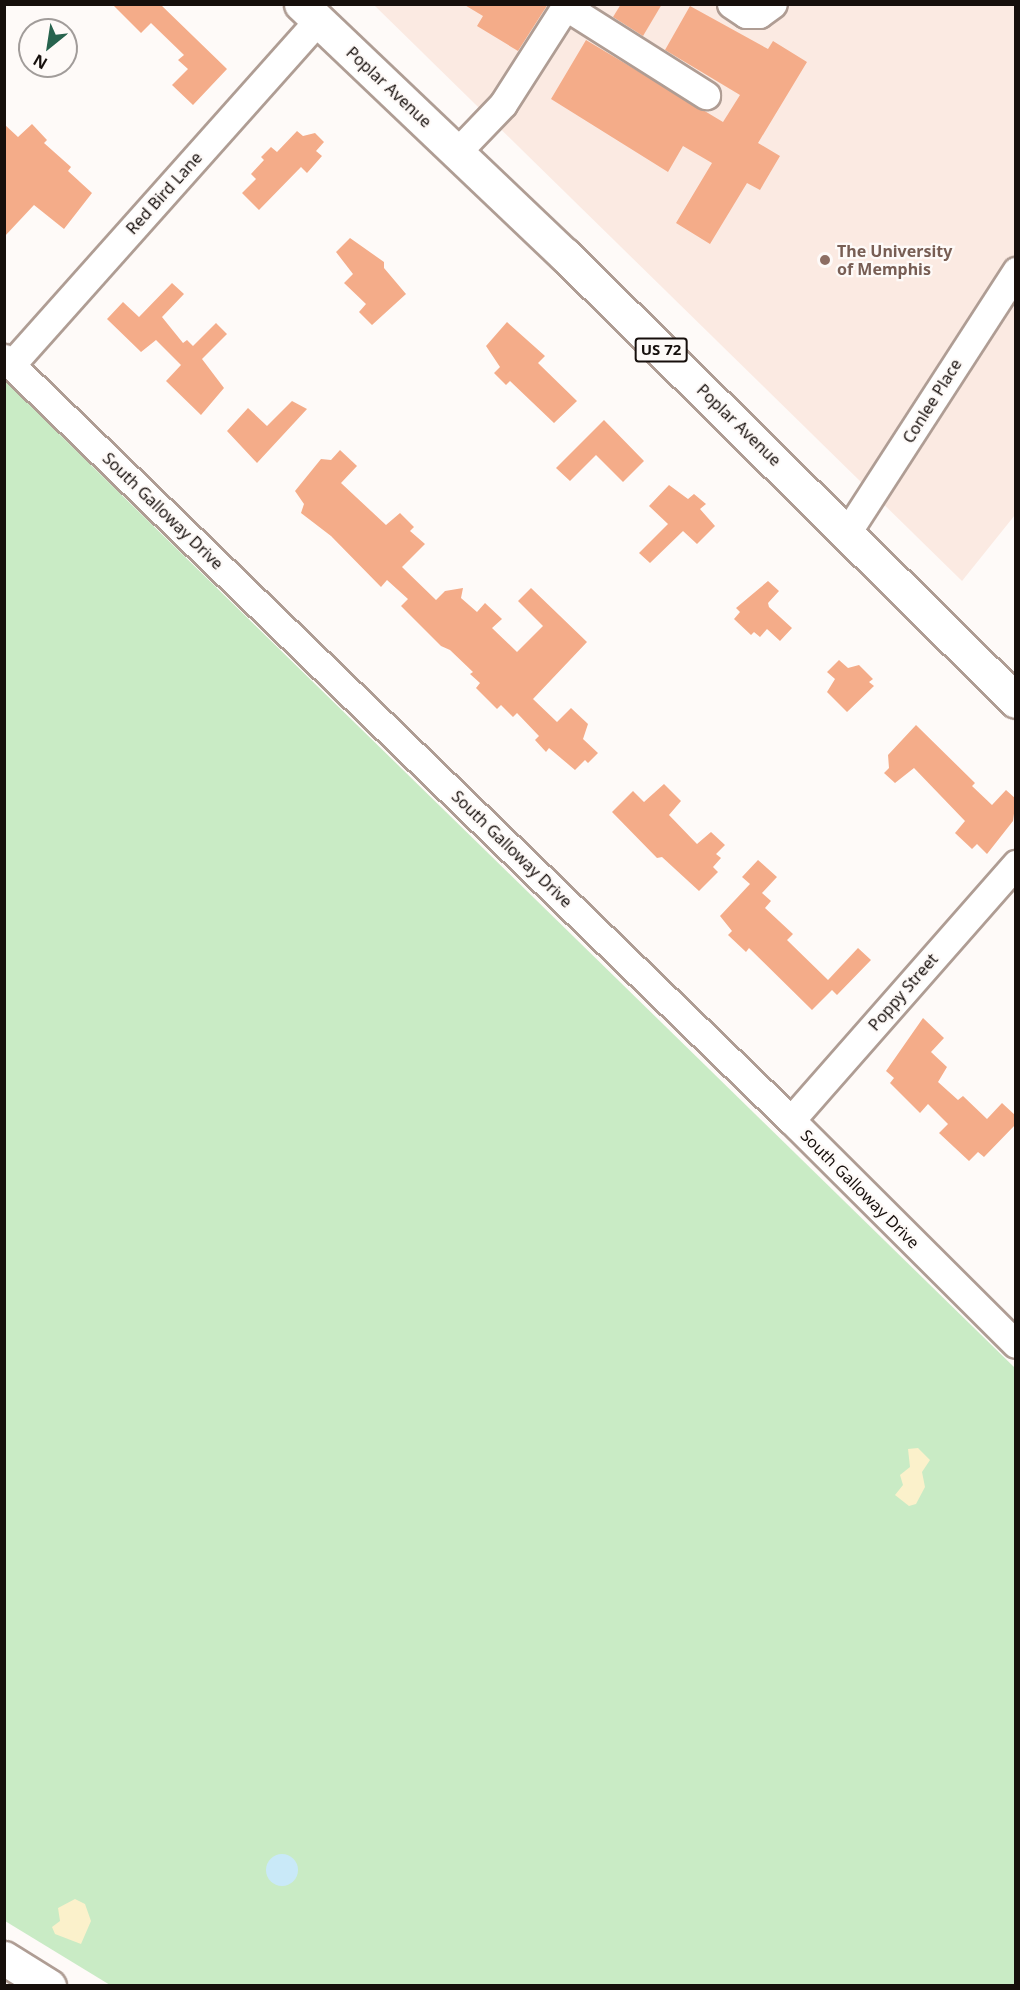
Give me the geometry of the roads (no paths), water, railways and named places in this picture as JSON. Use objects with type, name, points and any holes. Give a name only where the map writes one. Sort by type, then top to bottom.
[{"type":"main road","name":"Poplar Avenue","points":[[309,13],[458,152],[848,531],[1016,701]]},
{"type":"main road","points":[[4,1958],[49,1986]]},
{"type":"street","points":[[731,4],[746,14],[768,11],[773,4]]},
{"type":"street","points":[[458,152],[503,104],[566,5],[706,94]]},
{"type":"street","name":"Red Bird Lane","points":[[8,362],[309,13]]},
{"type":"street","name":"Conlee Place","points":[[848,531],[1016,271]]},
{"type":"street","name":"South Galloway Drive","points":[[8,362],[791,1120],[1016,1344]]},
{"type":"street","name":"Poppy Street","points":[[791,1120],[1016,864]]},
{"type":"water","points":[[282,1854],[293,1859],[298,1870],[293,1881],[282,1886],[271,1881],[266,1870],[271,1859]]},
{"type":"place","name":"The University of Memphis","points":[[825,260]]}]
